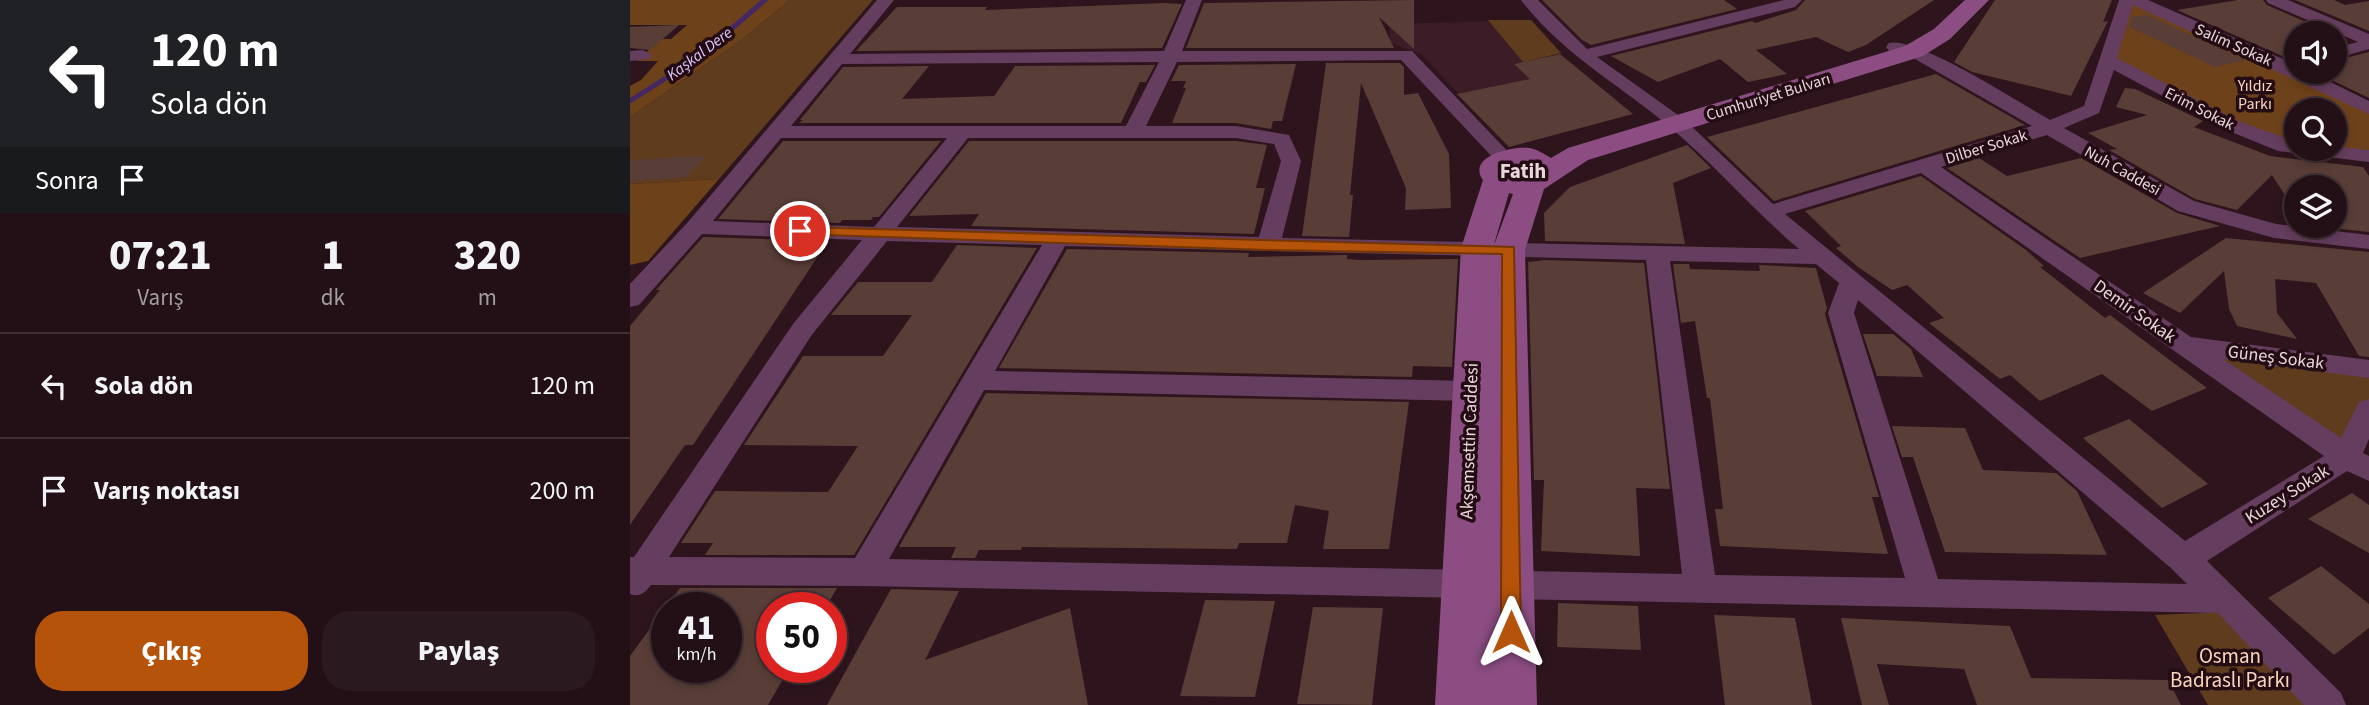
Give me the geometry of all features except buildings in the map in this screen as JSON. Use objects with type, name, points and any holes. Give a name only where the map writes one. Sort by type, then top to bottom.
[{"type":"main road","name":"Cumhuriyet Bulvarı","points":[[1904,49],[1919,31],[1953,0]]},
{"type":"main road","name":"Cumhuriyet Bulvarı","points":[[1522,170],[1578,154],[1671,119],[1904,49],[1942,34],[1978,0]]},
{"type":"main road","name":"Akşemsettin Caddesi","points":[[1461,705],[1471,391],[1493,249],[1522,170]]},
{"type":"main road","name":"Akşemsettin Caddesi","points":[[1493,249],[1511,584],[1511,705]]},
{"type":"street","points":[[630,299],[696,227],[886,0]]},
{"type":"street","points":[[1133,132],[1171,56],[1194,0]]},
{"type":"street","points":[[1529,0],[1583,55],[1671,119],[1769,212],[2183,559],[2328,705]]},
{"type":"street","points":[[1583,55],[1789,4],[1794,0]]},
{"type":"street","name":"Dilber Sokak","points":[[1769,212],[2048,128],[2092,109],[2127,0]]},
{"type":"street","name":"Salim Sokak","points":[[2135,0],[2284,62]]},
{"type":"street","points":[[2274,0],[2369,42]]},
{"type":"street","points":[[2347,50],[2369,42]]},
{"type":"street","name":"Nuh Caddesi","points":[[1904,49],[2186,206],[2274,231],[2369,242]]},
{"type":"street","points":[[837,59],[1406,55],[1522,170]]},
{"type":"street","name":"Erim Sokak","points":[[2108,60],[2231,125],[2284,147]]},
{"type":"street","name":"Salim Sokak","points":[[2325,84],[2369,108]]},
{"type":"street","points":[[634,577],[802,330],[963,131]]},
{"type":"street","points":[[776,132],[1236,132],[1282,139],[1291,161],[1268,246]]},
{"type":"street","points":[[2347,154],[2369,156]]},
{"type":"street","name":"Demir Sokak","points":[[1924,165],[2357,463]]},
{"type":"street","points":[[696,227],[1268,246],[1823,257]]},
{"type":"street","points":[[864,572],[1057,240]]},
{"type":"street","points":[[1657,253],[1700,588]]},
{"type":"street","points":[[1852,281],[1841,313],[1926,592]]},
{"type":"street","name":"Güneş Sokak","points":[[2183,345],[2369,369]]},
{"type":"street","points":[[976,380],[1471,391]]},
{"type":"street","name":"Kuzey Sokak","points":[[2183,559],[2357,463],[2369,409]]},
{"type":"street","points":[[634,577],[864,572],[2225,599]]},
{"type":"shaded area","points":[[1531,20],[1561,53],[1515,65],[1559,105],[1487,124],[1421,54],[1390,43],[1390,24]]},
{"type":"green space","points":[[630,0],[790,0],[740,41],[630,117],[630,86],[641,80],[658,61],[636,61],[662,39],[671,39],[687,25],[630,25]]},
{"type":"green space","points":[[790,0],[873,0],[719,179],[630,184],[630,117],[740,41]]},
{"type":"green space","name":"Yıldız Parkı","points":[[2127,0],[2284,70],[2284,84],[2315,84],[2347,98],[2284,98],[2284,147],[2108,60]]},
{"type":"green space","points":[[1488,20],[1531,20],[1561,53],[1523,62]]},
{"type":"green space","points":[[2347,98],[2369,108],[2369,156],[2347,154]]},
{"type":"green space","points":[[719,179],[648,261],[630,265],[630,184]]},
{"type":"green space","points":[[2183,345],[2369,369],[2369,409],[2346,457]]},
{"type":"green space","name":"Osman Badraslı Parkı","points":[[2227,612],[2319,705],[2208,705],[2155,615]]},
{"type":"waterway","name":"Kaşkal Dere","points":[[630,101],[696,59],[765,0]]},
{"type":"district","name":"Fatih","points":[[1523,171]]},
{"type":"route","points":[[800,231],[1268,246],[1509,250],[1511,632]]}]
